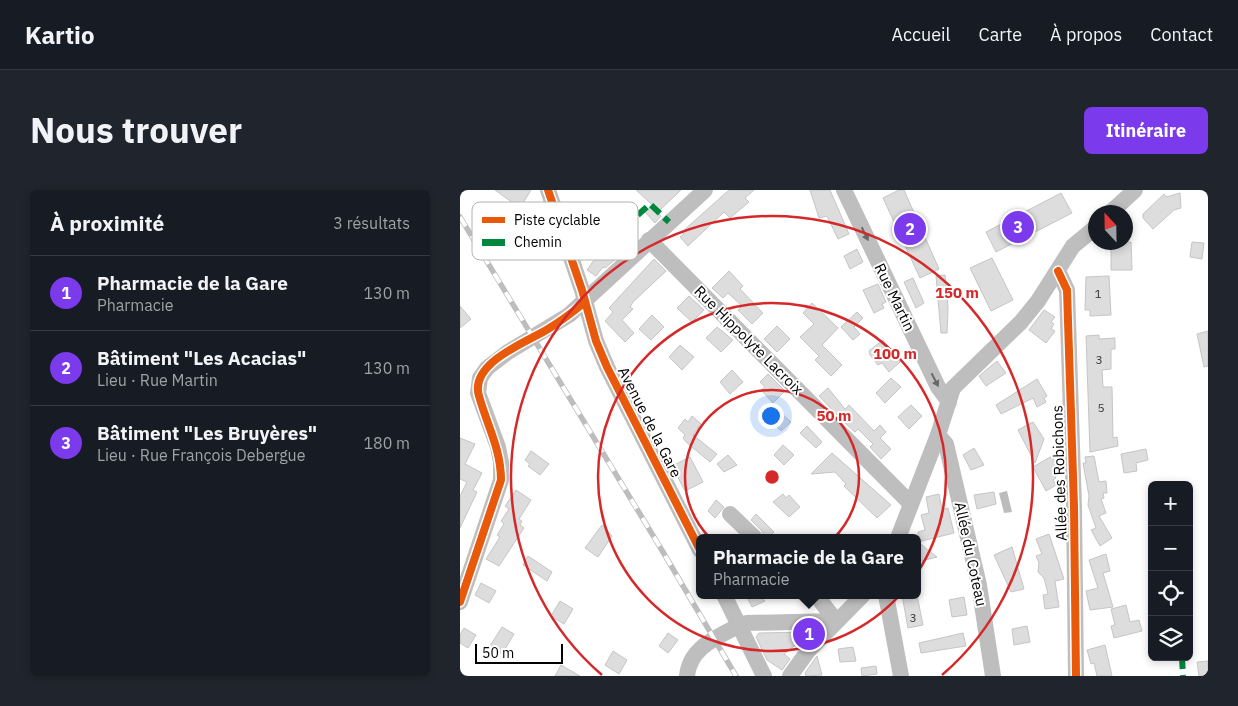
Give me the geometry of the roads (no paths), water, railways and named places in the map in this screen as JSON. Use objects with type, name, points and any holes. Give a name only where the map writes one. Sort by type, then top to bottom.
[{"type":"street","name":"Avenue de la Gare","points":[[548,190],[552,202]]},
{"type":"street","points":[[638,251],[705,190]]},
{"type":"street","name":"Rue Martin","points":[[844,190],[938,387],[949,402]]},
{"type":"street","points":[[1119,205],[1135,190]]},
{"type":"street","points":[[900,534],[938,435],[953,388],[1021,322],[1058,271],[1073,246],[1088,234]]},
{"type":"street","name":"Rue Hippolyte Lacroix","points":[[649,240],[911,504]]},
{"type":"street","name":"Avenue de la Gare","points":[[571,260],[596,341],[607,367],[696,542]]},
{"type":"street","points":[[460,602],[501,480],[501,462],[498,447],[478,393],[480,378],[493,361],[548,329],[585,302],[628,260]]},
{"type":"street","name":"Allée des Robichons","points":[[1058,271],[1067,290],[1074,507],[1076,676]]},
{"type":"street","name":"Allée du Coteau","points":[[938,435],[946,444],[972,554],[993,676]]},
{"type":"street","points":[[730,514],[751,534]]},
{"type":"street","points":[[726,599],[764,676]]},
{"type":"street","points":[[819,599],[836,621]]},
{"type":"street","points":[[790,676],[808,651],[859,599]]},
{"type":"street","points":[[887,599],[901,676]]},
{"type":"street","points":[[687,676],[688,664],[695,652],[740,625],[747,623],[836,621]]},
{"type":"railway","points":[[460,217],[472,237]]},
{"type":"railway","points":[[486,260],[736,676]]},
{"type":"place","name":"Bâtiment \"Les Bruyères\"","points":[[1018,227]]},
{"type":"place","name":"Bâtiment \"Les Acacias\"","points":[[910,229]]},
{"type":"place","name":"Pharmacie de la Gare","points":[[809,634]]}]
